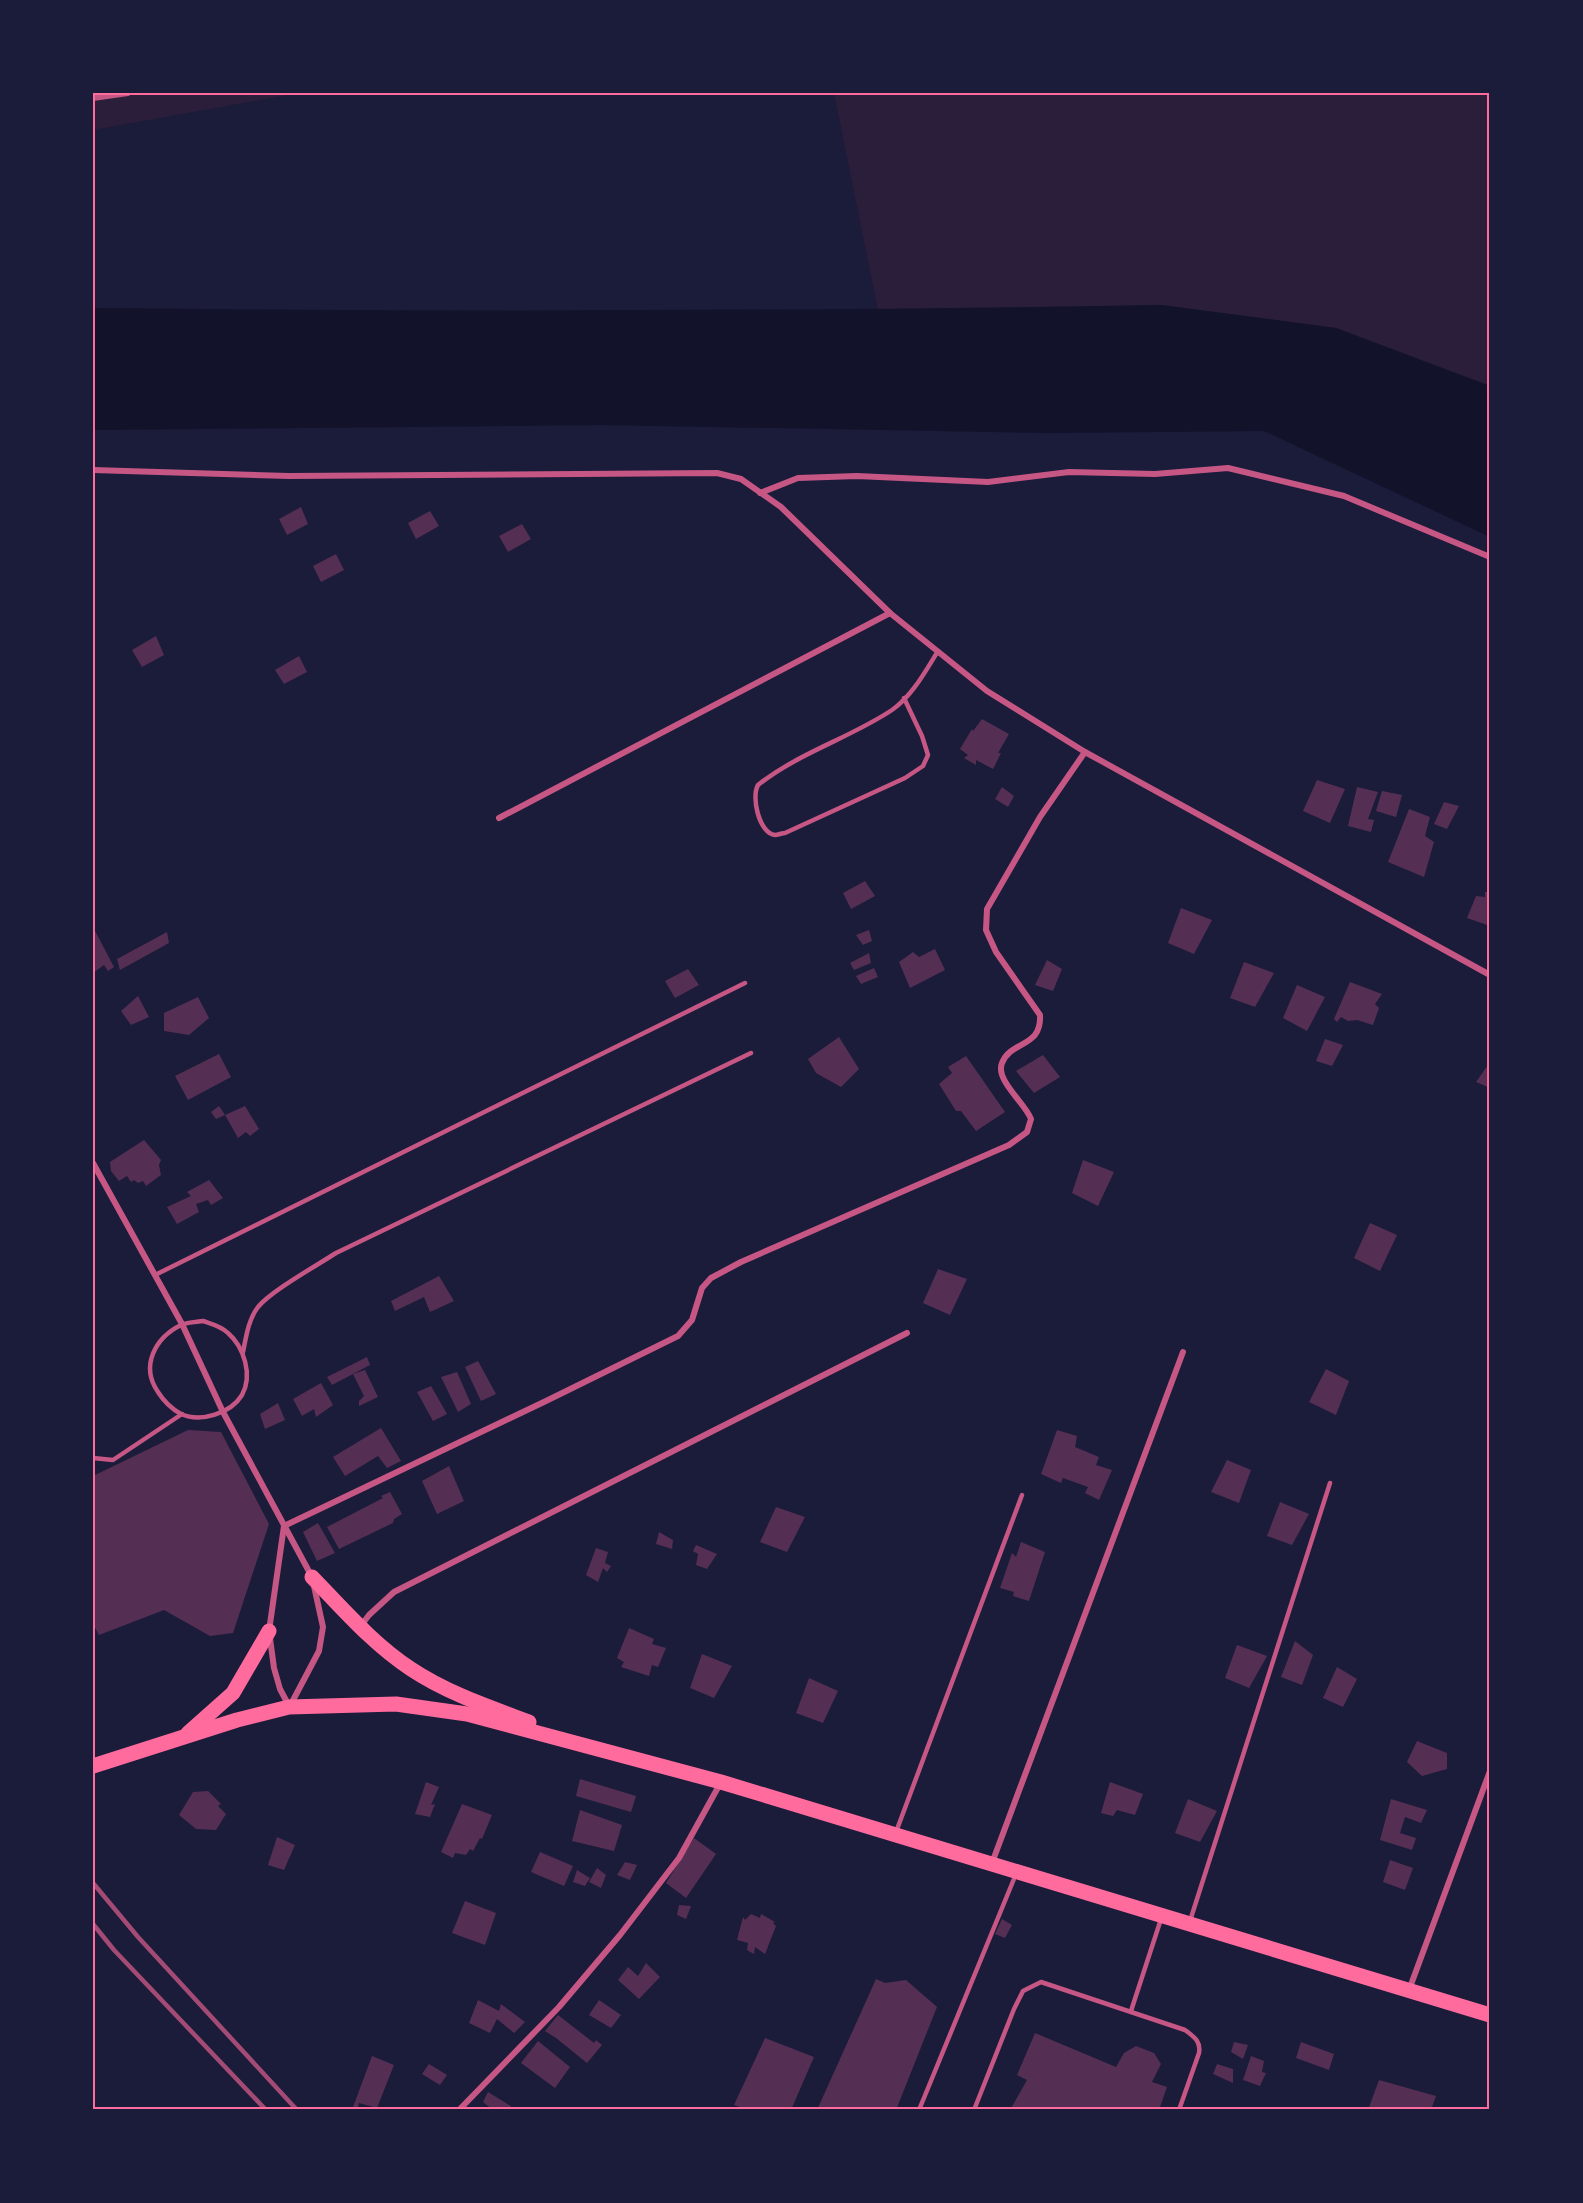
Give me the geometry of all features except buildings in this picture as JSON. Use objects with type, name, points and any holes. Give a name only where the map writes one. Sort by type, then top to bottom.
[{"type":"main road","points":[[312,1577],[360,1627],[411,1669],[460,1696],[607,1753]]},
{"type":"main road","points":[[184,1736],[233,1693],[269,1631]]},
{"type":"main road","points":[[93,1766],[237,1720],[290,1707],[396,1704],[467,1714],[721,1782],[1490,2015]]},
{"type":"street","points":[[93,98],[128,93]]},
{"type":"street","points":[[760,493],[798,478],[857,476],[988,482],[1069,472],[1155,474],[1228,468],[1344,496],[1490,557]]},
{"type":"street","points":[[93,470],[289,476],[717,473],[741,479],[781,507],[890,613],[987,691],[1085,752],[1490,975]]},
{"type":"street","points":[[499,818],[890,613]]},
{"type":"street","points":[[284,1526],[678,1336],[692,1320],[702,1288],[711,1278],[741,1262],[1009,1145],[1027,1132],[1031,1119],[1028,1111],[1004,1080],[1000,1068],[1002,1060],[1035,1036],[1040,1027],[1040,1015],[996,952],[986,930],[987,909],[1041,816],[1085,752]]},
{"type":"street","points":[[93,1163],[182,1324],[223,1412],[312,1577],[323,1627],[319,1651],[290,1707]]},
{"type":"street","points":[[360,1627],[369,1614],[394,1592],[908,1333]]},
{"type":"street","points":[[992,1864],[1183,1352]]},
{"type":"street","points":[[284,1526],[269,1631],[274,1668],[280,1689],[290,1707]]},
{"type":"street","points":[[1408,1990],[1490,1771]]},
{"type":"street","points":[[459,2110],[559,2007],[620,1935],[679,1858],[721,1782]]},
{"type":"lane","points":[[904,698],[922,736],[928,755],[923,766],[905,778],[785,833],[774,835],[768,832],[759,818],[755,804],[754,791],[758,785],[807,755],[894,709],[904,698],[915,686],[938,651]]},
{"type":"lane","points":[[155,1275],[745,983]]},
{"type":"lane","points":[[243,1352],[229,1333],[216,1325],[203,1321],[182,1324],[164,1338],[152,1354],[148,1371],[153,1386],[163,1400],[182,1414],[203,1417],[223,1412],[241,1397],[246,1385],[247,1374],[243,1352],[250,1322],[258,1307],[336,1252],[750,1053]]},
{"type":"lane","points":[[93,1458],[113,1460],[182,1414]]},
{"type":"lane","points":[[1190,1924],[1330,1483]]},
{"type":"lane","points":[[895,1834],[1022,1495]]},
{"type":"lane","points":[[920,2110],[1017,1872]]},
{"type":"lane","points":[[1131,2011],[1162,1915]]},
{"type":"lane","points":[[974,2110],[1023,1991],[1041,1982],[1185,2030],[1196,2038],[1200,2046],[1179,2110]]},
{"type":"shaded area","points":[[93,93],[299,93],[93,130]]},
{"type":"shaded area","points":[[834,93],[1490,93],[1490,386],[1336,328],[1161,305],[878,310]]},
{"type":"shaded area","points":[[1161,305],[1336,328],[1490,386],[1490,537],[1264,431],[1051,433],[603,425],[93,430],[93,308],[627,310]]},
{"type":"railway","points":[[93,1883],[138,1937],[297,2110]]},
{"type":"railway","points":[[93,1924],[114,1950],[266,2110]]}]
